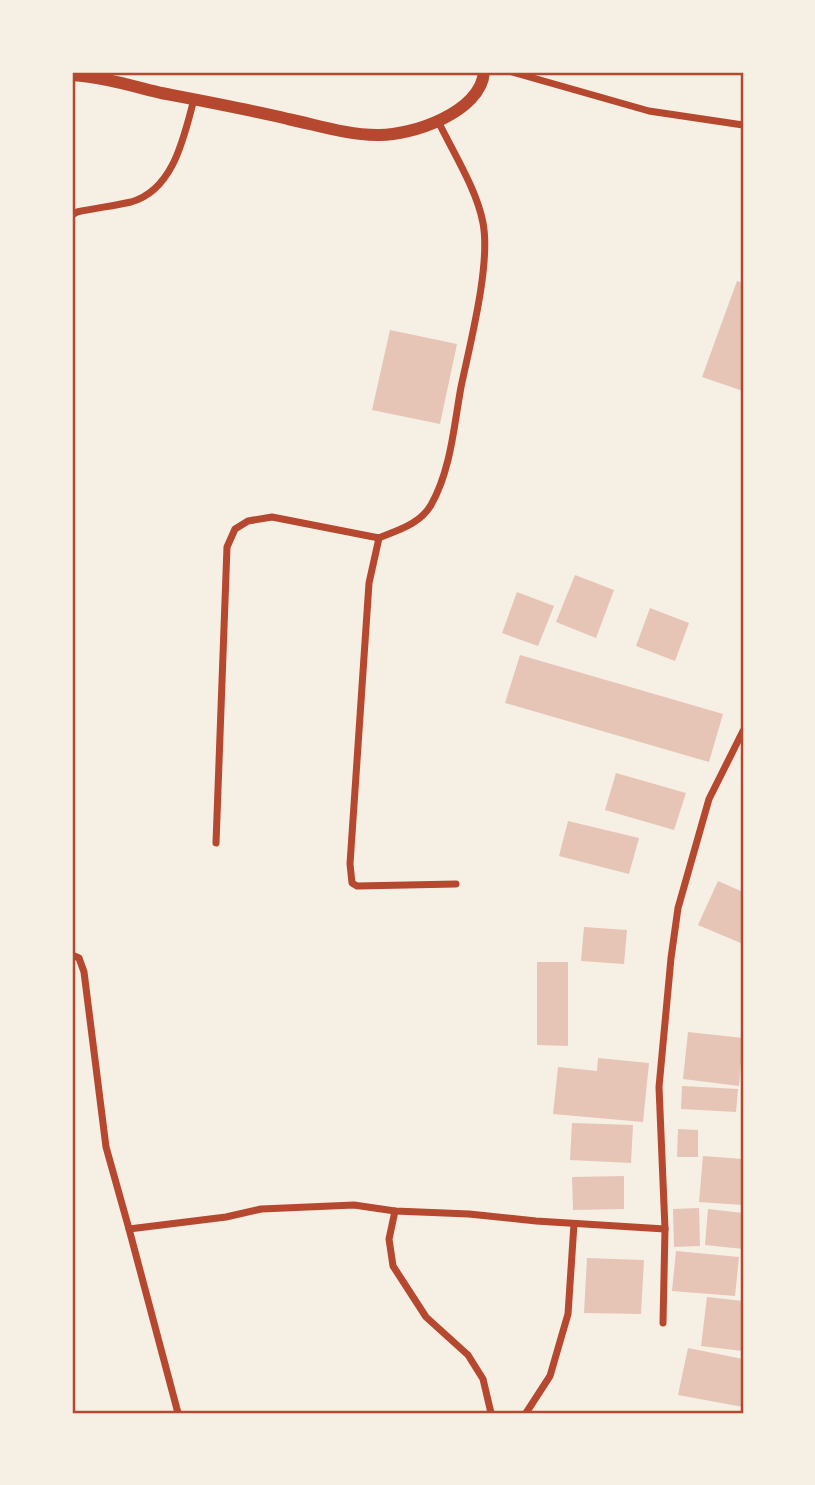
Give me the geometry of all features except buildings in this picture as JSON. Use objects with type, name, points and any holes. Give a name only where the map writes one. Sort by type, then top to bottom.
[{"type":"street","points":[[72,75],[356,134],[380,136],[438,121],[464,106],[484,81],[484,72]]},
{"type":"street","points":[[512,72],[649,111],[743,125]]},
{"type":"street","points":[[72,215],[133,201],[148,194],[173,164],[194,99]]},
{"type":"street","points":[[216,843],[227,547],[235,528],[248,521],[272,517],[379,538],[415,523],[430,507],[443,479],[481,282],[484,224],[475,198],[438,121]]},
{"type":"street","points":[[379,538],[369,583],[352,808],[352,883],[362,887],[456,884]]},
{"type":"street","points":[[663,1323],[664,1229],[659,1087],[678,908],[709,799],[743,731]]},
{"type":"street","points":[[72,955],[79,958],[84,972],[106,1147],[178,1413]]},
{"type":"street","points":[[129,1229],[226,1217],[261,1209],[354,1205],[395,1211],[664,1229]]},
{"type":"street","points":[[395,1211],[388,1239],[393,1266],[426,1317],[468,1355],[483,1379],[491,1413]]},
{"type":"street","points":[[526,1413],[550,1376],[568,1314],[574,1224]]}]
